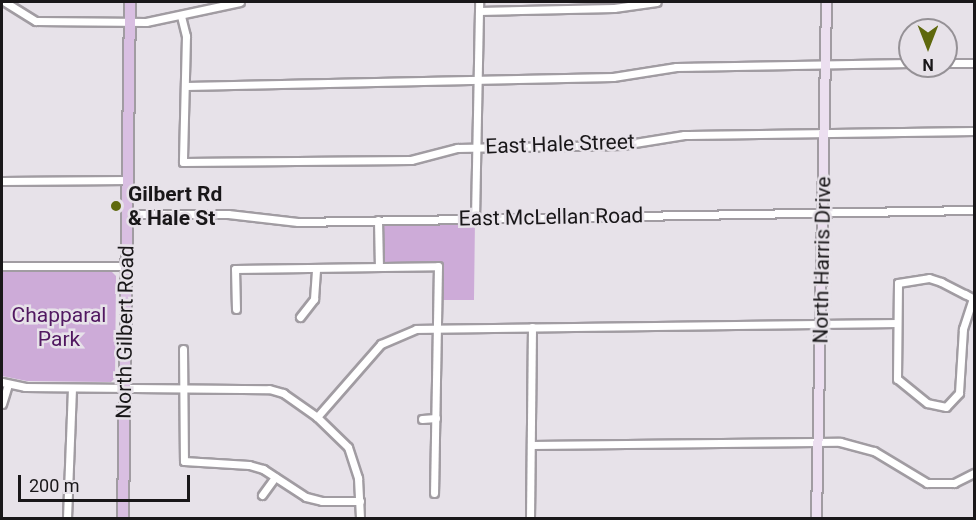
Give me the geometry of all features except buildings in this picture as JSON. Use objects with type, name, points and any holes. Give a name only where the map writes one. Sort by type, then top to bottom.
[{"type":"main road","name":"North Gilbert Road","points":[[123,519],[130,2]]},
{"type":"street","points":[[5,2],[36,21],[130,22],[181,16],[240,2]]},
{"type":"street","points":[[475,219],[479,2]]},
{"type":"street","points":[[478,11],[614,9],[657,2]]},
{"type":"street","name":"North Harris Drive","points":[[816,519],[826,2]]},
{"type":"street","points":[[181,16],[186,36],[186,86],[613,77],[676,67],[898,63]]},
{"type":"street","points":[[958,63],[975,63]]},
{"type":"street","name":"East Hale Street","points":[[186,86],[183,162],[411,160],[475,147],[622,145],[684,135],[975,131]]},
{"type":"street","points":[[2,181],[128,180]]},
{"type":"street","name":"East McLellan Road","points":[[127,214],[228,214],[298,222],[975,210]]},
{"type":"street","points":[[378,220],[379,267]]},
{"type":"street","points":[[2,266],[126,266]]},
{"type":"street","points":[[236,309],[235,269],[438,266],[434,493]]},
{"type":"street","points":[[300,317],[314,298],[316,268]]},
{"type":"street","points":[[929,278],[974,299],[963,328],[959,393],[946,407],[927,403],[897,379],[894,324],[898,283],[929,278]]},
{"type":"street","points":[[317,417],[381,344],[399,334],[438,328],[894,324]]},
{"type":"street","points":[[530,519],[532,327]]},
{"type":"street","points":[[183,349],[184,461],[249,465],[275,477],[306,497],[322,501],[360,501]]},
{"type":"street","points":[[2,404],[4,383],[72,388],[269,389],[294,399],[317,417],[348,447],[358,478],[360,519]]},
{"type":"street","points":[[67,519],[72,388]]},
{"type":"street","points":[[422,419],[436,418]]},
{"type":"street","points":[[531,445],[819,442],[860,445],[927,483],[939,484],[965,480],[975,473]]},
{"type":"street","points":[[898,479],[903,470]]},
{"type":"street","points":[[262,495],[275,477]]},
{"type":"green space","points":[[475,219],[474,300],[438,300],[437,266],[379,267],[378,220]]},
{"type":"green space","name":"Chapparal Park","points":[[2,272],[112,272],[116,276],[115,378],[111,382],[27,381],[2,376]]},
{"type":"place","name":"Gilbert Rd & Hale St","points":[[116,206]]}]
